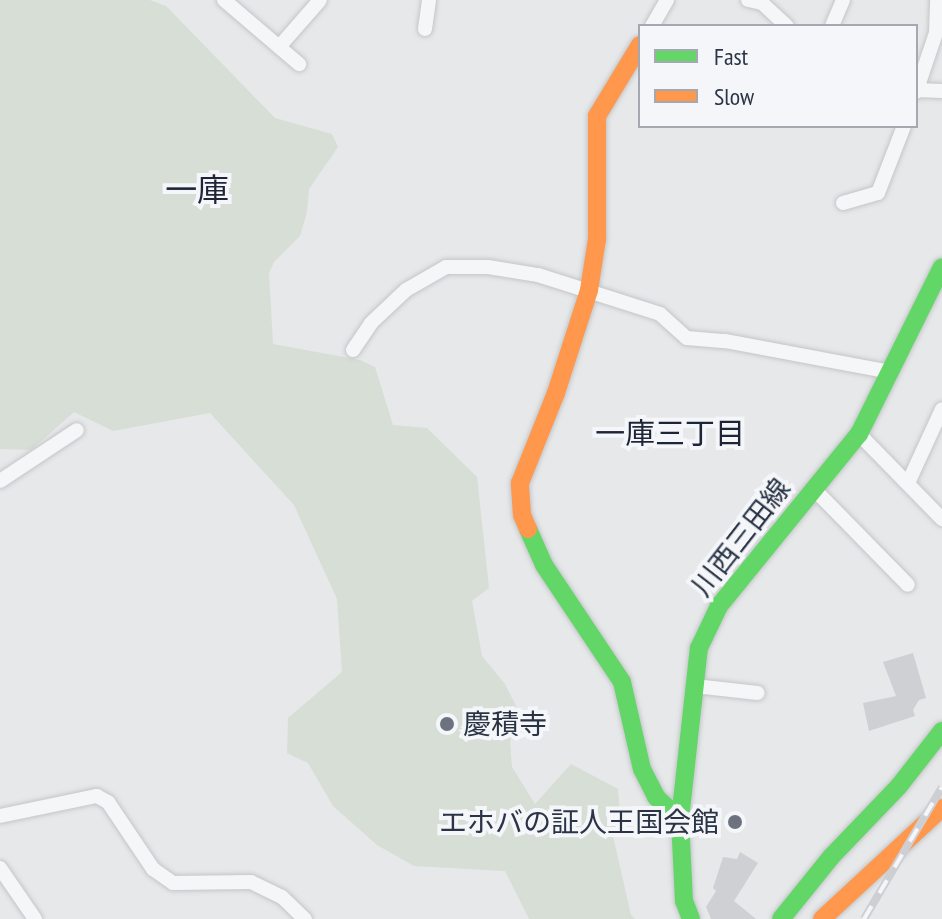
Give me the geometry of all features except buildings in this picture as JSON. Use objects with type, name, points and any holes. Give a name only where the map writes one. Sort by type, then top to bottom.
[{"type":"street","points":[[224,0],[299,64]]},
{"type":"street","points":[[279,47],[320,0]]},
{"type":"street","points":[[425,29],[429,0]]},
{"type":"street","points":[[653,24],[667,0]]},
{"type":"street","points":[[748,0],[762,3],[785,24]]},
{"type":"street","points":[[833,24],[843,0]]},
{"type":"street","points":[[918,85],[936,33],[937,0]]},
{"type":"street","points":[[638,48],[597,116],[597,239],[589,290],[556,393],[520,483],[522,515],[544,565],[622,682],[642,769],[656,797],[680,819]]},
{"type":"street","points":[[918,91],[942,91]]},
{"type":"street","points":[[843,203],[878,193],[903,128]]},
{"type":"street","points":[[353,350],[371,323],[406,290],[446,267],[488,267],[538,275],[660,314],[687,338],[725,341],[891,372]]},
{"type":"street","name":"川西三田線","points":[[691,919],[684,901],[680,819],[699,648],[719,606],[859,434],[942,267]]},
{"type":"street","points":[[908,483],[942,409]]},
{"type":"street","points":[[0,481],[77,430]]},
{"type":"street","points":[[859,434],[942,519]]},
{"type":"street","points":[[814,489],[908,585]]},
{"type":"street","points":[[695,686],[758,693]]},
{"type":"street","points":[[781,919],[831,857],[899,786],[942,731]]},
{"type":"street","points":[[0,816],[97,796],[108,802],[153,869],[173,883],[251,882],[282,897],[305,919]]},
{"type":"street","points":[[822,919],[942,808]]},
{"type":"street","points":[[831,857],[829,869],[834,881],[854,888]]},
{"type":"street","points":[[0,868],[35,919]]},
{"type":"shaded area","points":[[0,0],[150,0],[166,6],[275,118],[332,134],[338,147],[309,189],[300,236],[274,262],[269,273],[273,344],[360,360],[375,367],[393,425],[427,428],[477,477],[489,588],[472,601],[482,656],[505,684],[516,706],[510,742],[512,767],[535,804],[571,764],[618,789],[620,812],[613,836],[631,915],[635,919],[529,919],[505,871],[414,866],[377,845],[333,806],[308,763],[287,753],[288,718],[342,672],[337,599],[294,505],[210,413],[113,431],[74,412],[31,450],[0,449]]},
{"type":"railway","points":[[864,919],[942,787]]},
{"type":"traffic: fast","points":[[691,919],[684,901],[680,819],[699,648],[719,606],[859,434],[942,267]]},
{"type":"traffic: fast","points":[[528,529],[544,565],[622,682],[642,769],[656,797],[680,819]]},
{"type":"traffic: fast","points":[[781,919],[831,857],[899,786],[942,731]]},
{"type":"traffic: slow","points":[[528,529],[522,515],[520,483],[556,393],[589,290],[597,239],[597,116],[638,48]]},
{"type":"traffic: slow","points":[[822,919],[942,808]]},
{"type":"place","name":"慶積寺","points":[[447,724]]},
{"type":"place","name":"エホバの証人王国会館","points":[[735,822]]},
{"type":"district","name":"一庫","points":[[197,189]]},
{"type":"district","name":"一庫三丁目","points":[[670,433]]}]
